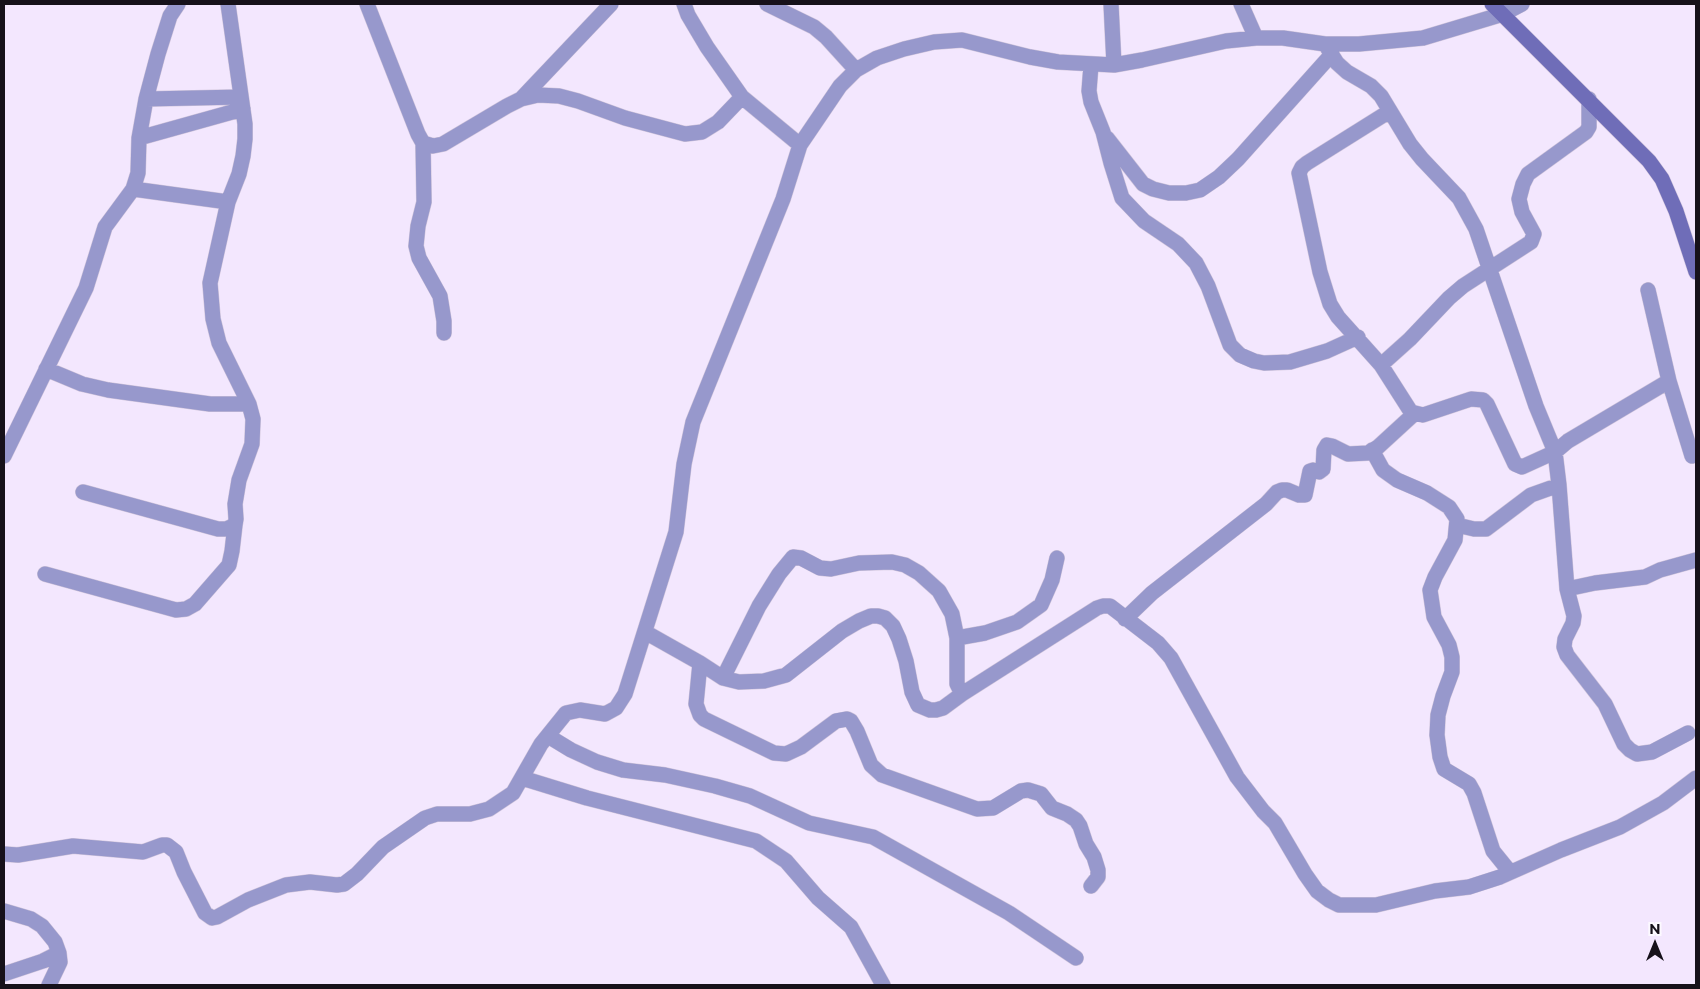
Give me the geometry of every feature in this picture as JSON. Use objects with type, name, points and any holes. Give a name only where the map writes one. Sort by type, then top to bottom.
[{"type":"street","points":[[4,456],[86,288],[105,227],[133,189],[138,173],[139,138],[146,99],[167,26],[178,4]]},
{"type":"street","points":[[45,574],[176,610],[186,609],[195,604],[229,565],[236,519],[236,498],[239,480],[252,444],[253,419],[249,404],[219,343],[212,319],[210,283],[228,202],[239,174],[245,139],[242,103],[228,4]]},
{"type":"street","points":[[367,4],[418,134],[424,143],[424,202],[418,226],[416,246],[419,258],[440,296],[444,333]]},
{"type":"street","points":[[424,143],[432,146],[443,144],[521,99],[611,4]]},
{"type":"street","points":[[767,4],[814,27],[856,70]]},
{"type":"street","points":[[1111,4],[1114,65]]},
{"type":"street","points":[[1240,4],[1256,38]]},
{"type":"street","points":[[4,854],[18,855],[73,846],[143,852],[167,845],[176,852],[184,872],[205,912],[212,918],[217,917],[248,900],[286,884],[310,882],[344,884],[357,874],[383,847],[425,818],[437,814],[470,814],[490,809],[513,793],[541,744],[566,713],[580,710],[605,714],[616,708],[625,694],[676,532],[684,464],[693,422],[784,199],[800,145],[840,86],[856,70],[877,58],[934,42],[962,40],[1030,57],[1091,65],[1114,65],[1226,41],[1256,38],[1283,38],[1329,49],[1423,38],[1498,9],[1522,4]]},
{"type":"street","points":[[690,8],[707,47],[742,97],[800,145]]},
{"type":"street","points":[[1498,9],[1649,161],[1662,179],[1676,211],[1696,272]]},
{"type":"street","points":[[1329,49],[1337,63],[1381,96],[1410,144],[1458,198],[1476,229],[1536,406],[1555,452],[1567,589],[1574,616],[1573,623],[1565,639],[1564,647],[1567,655],[1605,704],[1624,744],[1637,754],[1660,750],[1688,733]]},
{"type":"street","points":[[1103,132],[1144,184],[1152,189],[1169,193],[1186,193],[1200,190],[1220,177],[1238,159],[1329,49]]},
{"type":"street","points":[[1091,65],[1089,91],[1091,102],[1103,132],[1122,198],[1144,221],[1178,244],[1196,263],[1208,286],[1230,345],[1240,355],[1254,361],[1264,363],[1290,362],[1328,351],[1358,337]]},
{"type":"street","points":[[521,99],[538,95],[559,96],[625,118],[685,134],[702,132],[718,122],[742,97]]},
{"type":"street","points":[[146,99],[242,103]]},
{"type":"street","points":[[1380,365],[1410,339],[1463,286],[1531,242],[1534,234],[1522,212],[1519,199],[1523,184],[1528,174],[1582,137],[1586,132],[1589,127],[1589,99]]},
{"type":"street","points":[[139,138],[242,103]]},
{"type":"street","points":[[1390,111],[1307,163],[1299,173],[1320,272],[1330,304],[1338,317],[1358,337],[1380,365],[1411,412],[1423,415],[1472,399],[1483,400],[1487,404],[1515,464],[1522,467],[1555,452],[1568,441],[1669,381]]},
{"type":"street","points":[[133,189],[228,202]]},
{"type":"street","points":[[1648,290],[1669,381],[1692,456]]},
{"type":"street","points":[[46,369],[82,384],[108,390],[210,404],[249,404]]},
{"type":"street","points":[[1125,619],[1152,593],[1259,510],[1277,492],[1287,490],[1299,495],[1305,495],[1310,471],[1320,472],[1323,469],[1326,445],[1348,454],[1368,453],[1378,447],[1414,414]]},
{"type":"street","points":[[1372,450],[1383,470],[1450,507],[1457,519],[1455,540],[1434,577],[1430,590],[1434,617],[1449,645],[1452,657],[1452,672],[1438,715],[1437,735],[1440,757],[1444,769],[1468,784],[1474,793],[1493,851],[1510,872]]},
{"type":"street","points":[[1457,525],[1474,529],[1486,529],[1531,495],[1559,485]]},
{"type":"street","points":[[84,492],[218,529],[226,529],[234,525]]},
{"type":"street","points":[[723,678],[758,606],[779,574],[793,558],[801,558],[823,569],[879,561],[892,562],[919,573],[939,592],[952,614],[957,638],[957,684],[962,694]]},
{"type":"street","points":[[957,638],[985,633],[1017,622],[1041,605],[1052,580],[1057,558]]},
{"type":"street","points":[[1567,589],[1595,583],[1645,577],[1660,570],[1696,560]]},
{"type":"street","points":[[645,632],[723,678],[739,682],[764,681],[786,675],[842,631],[859,621],[871,616],[878,616],[885,618],[893,626],[899,639],[906,661],[912,692],[918,705],[930,710],[936,710],[943,708],[1097,608],[1110,606],[1158,643],[1171,658],[1237,777],[1258,805],[1275,823],[1316,890],[1339,905],[1376,905],[1435,891],[1469,886],[1510,872],[1620,827],[1663,803],[1696,778]]},
{"type":"street","points":[[700,663],[696,704],[700,715],[704,719],[774,754],[786,754],[836,722],[847,719],[851,721],[857,731],[871,765],[882,776],[977,809],[993,808],[1021,791],[1028,790],[1041,794],[1052,808],[1067,814],[1076,820],[1080,826],[1086,844],[1094,856],[1098,870],[1098,877],[1091,886]]},
{"type":"street","points":[[548,736],[571,750],[598,762],[623,770],[665,775],[715,786],[750,796],[809,823],[873,836],[1009,913],[1076,958]]},
{"type":"street","points":[[522,778],[587,798],[756,841],[786,861],[818,898],[851,927],[883,985]]},
{"type":"street","points":[[4,911],[20,914],[42,926],[55,942],[60,962],[49,985]]},
{"type":"street","points":[[4,974],[43,961],[59,953]]}]
